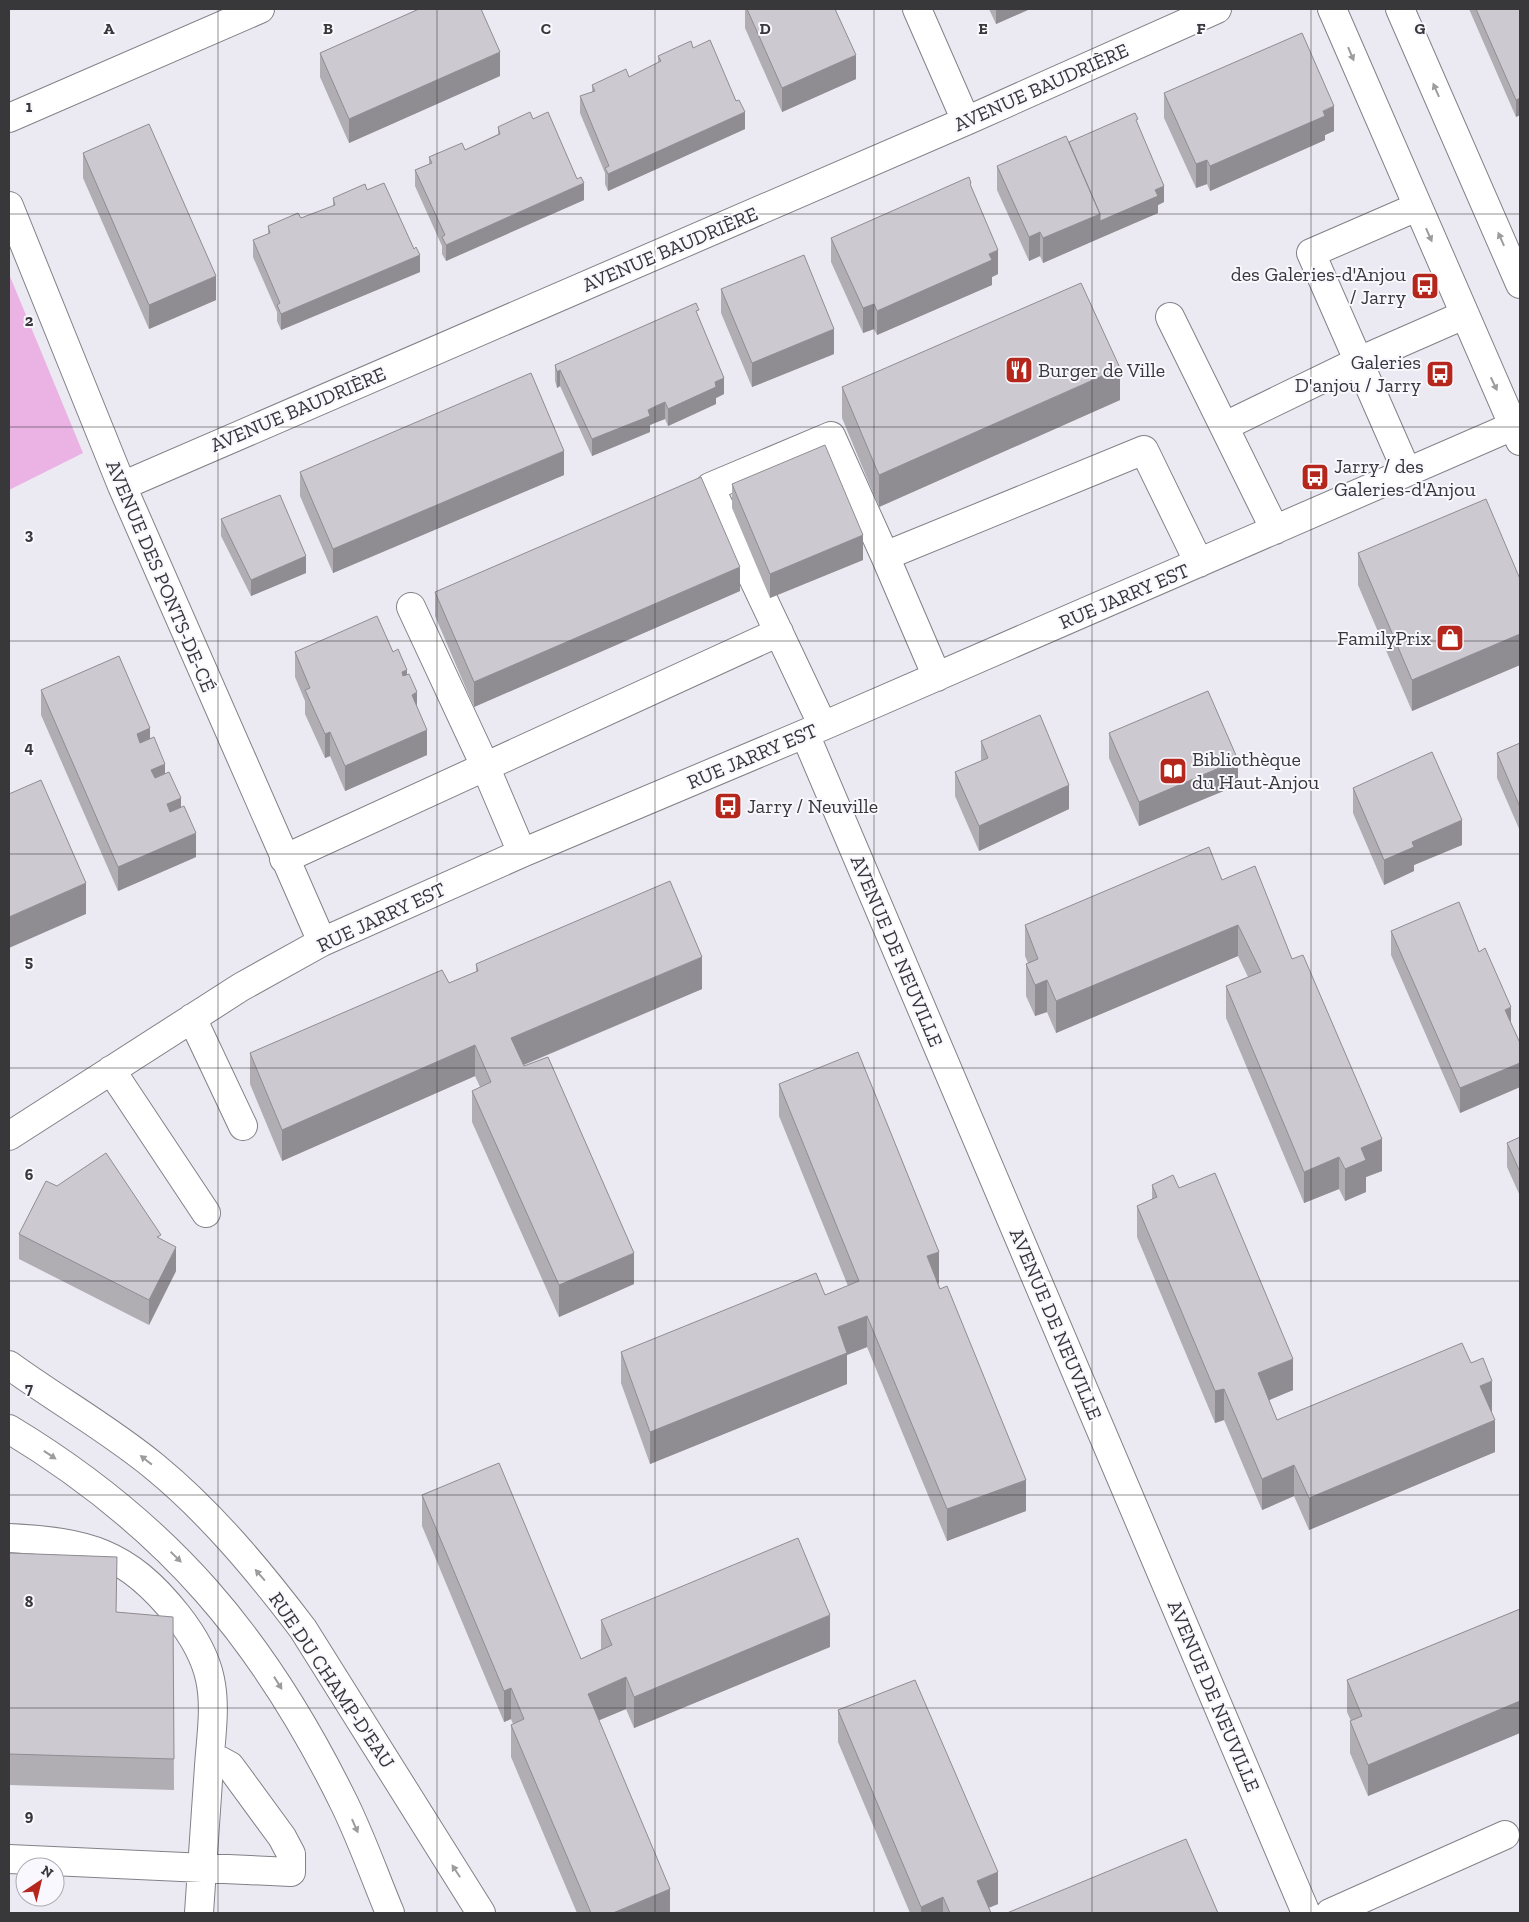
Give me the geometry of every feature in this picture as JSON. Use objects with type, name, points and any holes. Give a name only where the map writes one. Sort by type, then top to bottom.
[{"type":"street","points":[[9,118],[260,9]]},
{"type":"street","points":[[917,9],[966,121]]},
{"type":"street","name":"AVENUE BAUDRIÈRE","points":[[122,486],[966,121],[1217,9]]},
{"type":"street","points":[[1332,9],[1464,316],[1518,430]]},
{"type":"street","points":[[1400,9],[1520,284]]},
{"type":"street","name":"AVENUE DES PONTS-DE-CÉ","points":[[9,206],[122,486],[322,942]]},
{"type":"street","points":[[1408,472],[1312,253],[1417,207]]},
{"type":"street","points":[[1225,426],[1359,361],[1464,316]]},
{"type":"street","points":[[1170,317],[1275,530]]},
{"type":"street","name":"RUE JARRY EST","points":[[9,1136],[241,987],[322,942],[522,853],[814,730],[1408,472],[1518,430]]},
{"type":"street","name":"AVENUE DE NEUVILLE","points":[[885,556],[831,436],[710,487],[779,632],[814,730],[1306,1913]]},
{"type":"street","points":[[937,677],[885,556],[1144,450],[1199,563]]},
{"type":"street","points":[[411,607],[485,766],[522,853]]},
{"type":"street","points":[[284,859],[779,632]]},
{"type":"street","points":[[192,1018],[243,1126]]},
{"type":"street","points":[[111,1070],[206,1213]]},
{"type":"street","name":"RUE DU CHAMP-D'EAU","points":[[9,1365],[92,1420],[156,1468],[219,1528],[272,1589],[312,1643],[481,1913]]},
{"type":"street","points":[[9,1429],[80,1475],[119,1504],[184,1566],[244,1635],[283,1692],[321,1757],[364,1847],[390,1913]]},
{"type":"street","points":[[14,1533],[110,1556],[135,1571],[166,1602],[196,1642],[210,1680],[213,1714],[199,1913]]},
{"type":"street","points":[[9,1859],[291,1872],[291,1854],[282,1837],[230,1766],[221,1761],[210,1759]]},
{"type":"street","points":[[1330,1913],[1505,1835]]},
{"type":"shaded area","points":[[9,274],[83,453],[9,490]]},
{"type":"building","points":[[419,9],[481,9],[500,52],[349,119],[320,53]]},
{"type":"building","points":[[747,9],[835,9],[856,55],[782,88]]},
{"type":"building","points":[[1476,9],[1520,9],[1520,98],[1516,100]]},
{"type":"building","points":[[1302,33],[1334,106],[1323,111],[1325,116],[1210,166],[1207,160],[1196,164],[1164,93]]},
{"type":"building","points":[[710,40],[736,101],[739,100],[745,112],[608,174],[605,168],[609,166],[580,96],[595,91],[592,85],[626,69],[629,77],[661,61],[658,56],[691,41],[693,48]]},
{"type":"building","points":[[530,112],[533,119],[548,112],[577,179],[581,177],[584,183],[446,245],[442,237],[445,235],[415,170],[432,163],[429,157],[462,143],[465,150],[500,134],[498,127]]},
{"type":"building","points":[[1135,113],[1138,119],[1136,120],[1164,186],[1155,190],[1158,196],[1100,221],[1100,214],[1069,142]]},
{"type":"building","points":[[149,124],[216,276],[149,305],[83,153]]},
{"type":"building","points":[[1066,136],[1100,214],[1043,238],[1040,232],[1029,237],[997,166]]},
{"type":"building","points":[[969,177],[970,184],[998,250],[989,254],[992,260],[877,311],[874,304],[863,308],[831,238]]},
{"type":"building","points":[[384,183],[414,249],[416,247],[420,255],[281,314],[277,305],[280,303],[253,240],[270,233],[268,226],[298,213],[301,218],[335,205],[333,198],[365,184],[367,190]]},
{"type":"building","points":[[804,255],[834,329],[752,363],[721,289]]},
{"type":"building","points":[[1081,283],[1120,368],[879,475],[842,387]]},
{"type":"building","points":[[696,303],[699,310],[696,311],[724,378],[715,382],[716,387],[668,409],[665,402],[648,410],[650,416],[592,439],[560,370],[557,372],[555,365]]},
{"type":"building","points":[[531,373],[564,451],[333,549],[300,472]]},
{"type":"building","points":[[825,445],[863,535],[770,574],[732,484]]},
{"type":"building","points":[[701,477],[740,567],[474,682],[435,592]]},
{"type":"building","points":[[280,495],[306,556],[251,580],[221,519]]},
{"type":"building","name":"FamilyPrix","points":[[1486,499],[1520,579],[1520,634],[1412,680],[1358,553]]},
{"type":"building","points":[[377,616],[393,652],[398,649],[407,670],[402,672],[403,676],[409,674],[417,692],[412,695],[427,730],[345,766],[330,732],[325,734],[305,690],[310,688],[295,652]]},
{"type":"building","points":[[119,656],[150,728],[137,734],[140,743],[154,737],[165,764],[151,770],[155,778],[169,772],[181,798],[167,804],[170,812],[184,806],[196,833],[118,867],[41,690]]},
{"type":"building","name":"Bibliothèque du Haut-Anjou","points":[[1208,691],[1238,760],[1139,802],[1109,733]]},
{"type":"building","points":[[1040,715],[1069,785],[979,826],[955,772],[988,758],[981,741]]},
{"type":"building","points":[[1520,743],[1520,807],[1497,753]]},
{"type":"building","points":[[1432,752],[1462,820],[1412,842],[1414,847],[1384,860],[1353,788]]},
{"type":"building","points":[[41,780],[86,883],[9,917],[9,794]]},
{"type":"building","points":[[1209,847],[1222,880],[1255,866],[1292,959],[1303,955],[1382,1139],[1361,1148],[1366,1160],[1345,1169],[1339,1157],[1304,1172],[1226,986],[1261,972],[1238,925],[1056,1001],[1047,980],[1035,985],[1026,964],[1038,959],[1025,925]]},
{"type":"building","points":[[670,881],[702,957],[511,1038],[524,1066],[548,1057],[634,1253],[559,1285],[472,1091],[491,1082],[475,1045],[282,1130],[250,1053],[442,970],[449,983],[478,971],[476,964]]},
{"type":"building","points":[[1459,902],[1479,952],[1485,948],[1511,1007],[1505,1010],[1520,1043],[1520,1063],[1460,1088],[1391,931]]},
{"type":"building","points":[[858,1052],[939,1252],[927,1256],[940,1289],[947,1286],[1026,1480],[947,1509],[867,1316],[838,1327],[847,1353],[650,1432],[621,1352],[816,1273],[825,1295],[859,1281],[779,1084]]},
{"type":"building","points":[[1520,1137],[1520,1172],[1507,1143]]},
{"type":"building","points":[[106,1153],[161,1235],[157,1237],[176,1247],[149,1300],[19,1234],[46,1181],[57,1186]]},
{"type":"building","points":[[1215,1173],[1293,1359],[1258,1373],[1277,1420],[1462,1343],[1471,1363],[1483,1358],[1492,1381],[1480,1386],[1495,1420],[1309,1498],[1294,1465],[1262,1479],[1224,1389],[1215,1391],[1137,1206],[1157,1197],[1152,1185],[1173,1175],[1179,1188]]},
{"type":"building","points":[[499,1463],[581,1659],[612,1645],[601,1620],[798,1538],[830,1615],[634,1697],[626,1677],[588,1694],[670,1889],[613,1913],[591,1913],[511,1725],[524,1719],[511,1688],[504,1691],[422,1495]]},
{"type":"building","points":[[9,1553],[117,1557],[116,1612],[173,1617],[174,1759],[9,1754]]},
{"type":"building","points":[[1520,1609],[1520,1701],[1368,1765],[1350,1721],[1362,1716],[1347,1680]]},
{"type":"building","points":[[915,1680],[998,1872],[977,1881],[991,1913],[950,1913],[943,1897],[921,1907],[838,1710]]},
{"type":"building","points":[[1186,1839],[1218,1913],[1007,1913]]},
{"type":"place","name":"des Galeries-d'Anjou / Jarry","points":[[1425,286]]},
{"type":"place","name":"Burger de Ville","points":[[1019,370]]},
{"type":"place","name":"Galeries D'anjou / Jarry","points":[[1440,374]]},
{"type":"place","name":"Jarry / des Galeries-d'Anjou","points":[[1315,477]]},
{"type":"place","name":"FamilyPrix","points":[[1450,638]]},
{"type":"place","name":"Bibliothèque du Haut-Anjou","points":[[1173,771]]},
{"type":"place","name":"Jarry / Neuville","points":[[728,806]]}]
